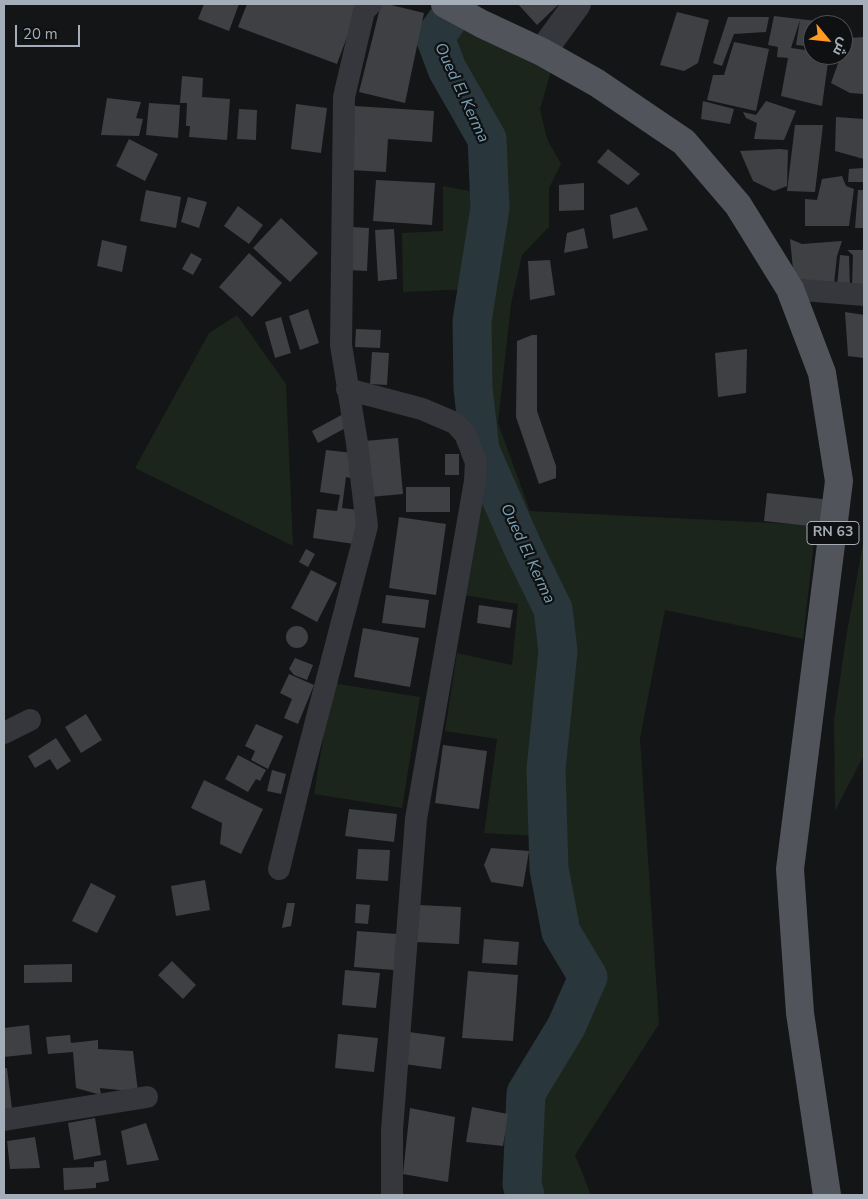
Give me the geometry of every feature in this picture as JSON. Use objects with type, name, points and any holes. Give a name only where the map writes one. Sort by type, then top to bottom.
[{"type":"main road","name":"RN 63","points":[[446,4],[482,24],[542,52],[597,83],[684,142],[738,205],[790,289],[822,373],[839,481],[790,869],[800,1013],[827,1195]]},
{"type":"street","points":[[279,869],[366,526],[357,443],[341,345],[344,97],[364,11],[371,4]]},
{"type":"street","points":[[542,52],[577,4]]},
{"type":"street","points":[[790,289],[864,295]]},
{"type":"street","points":[[347,389],[422,409],[455,423],[465,434],[476,461],[416,819],[392,1130],[392,1195]]},
{"type":"street","points":[[4,733],[30,720]]},
{"type":"street","points":[[4,1120],[147,1097]]},
{"type":"shaded area","points":[[452,24],[551,71],[540,109],[547,139],[561,164],[549,188],[549,227],[522,255],[511,304],[498,423],[530,511],[816,525],[803,639],[665,610],[640,738],[659,1024],[575,1155],[591,1195],[525,1195],[522,1184],[526,1093],[566,1027],[587,977],[561,932],[549,869],[546,769],[558,651],[553,609],[523,548],[480,450],[483,315],[499,200],[490,113],[459,72],[447,39]]},
{"type":"shaded area","points":[[443,186],[480,193],[480,214],[471,289],[403,292],[402,233],[443,231]]},
{"type":"shaded area","points":[[237,315],[286,384],[293,546],[135,468],[209,333]]},
{"type":"shaded area","points":[[481,473],[543,608],[551,650],[540,769],[539,836],[484,833],[497,739],[445,731],[457,653],[512,665],[518,604],[464,595]]},
{"type":"shaded area","points":[[864,538],[864,755],[835,811],[834,720]]},
{"type":"shaded area","points":[[332,683],[420,697],[402,808],[314,794]]},
{"type":"building","points":[[204,4],[239,4],[229,31],[198,19]]},
{"type":"building","points":[[247,4],[359,4],[337,64],[238,27]]},
{"type":"building","points":[[381,4],[424,13],[405,103],[359,92]]},
{"type":"building","points":[[518,4],[559,4],[537,25]]},
{"type":"building","points":[[677,12],[709,20],[698,63],[684,71],[660,65]]},
{"type":"building","points":[[774,16],[803,19],[803,46],[796,45],[800,20],[791,48],[803,50],[803,65],[828,65],[822,106],[781,96],[788,58],[777,57],[778,47],[768,45]]},
{"type":"building","points":[[728,17],[769,17],[766,32],[734,34],[722,66],[713,63]]},
{"type":"building","points":[[864,37],[864,94],[850,93],[831,83],[837,65],[853,65],[853,38]]},
{"type":"building","points":[[734,42],[769,49],[756,111],[707,100],[713,75],[724,75]]},
{"type":"building","points":[[182,76],[203,78],[202,97],[230,99],[227,140],[189,137],[190,126],[186,126],[187,103],[180,103]]},
{"type":"building","points":[[107,98],[141,102],[136,118],[143,119],[139,136],[101,135]]},
{"type":"building","points":[[703,101],[734,109],[730,124],[701,119]]},
{"type":"building","points":[[766,101],[796,111],[784,140],[754,139],[757,123],[746,118],[743,112],[756,115]]},
{"type":"building","points":[[149,103],[180,105],[178,138],[146,135]]},
{"type":"building","points":[[296,104],[327,108],[321,153],[291,149]]},
{"type":"building","points":[[354,106],[434,111],[432,142],[388,139],[386,172],[350,170]]},
{"type":"building","points":[[239,109],[257,110],[256,140],[237,139]]},
{"type":"building","points":[[836,117],[864,119],[864,159],[835,151]]},
{"type":"building","points":[[795,125],[823,125],[815,192],[787,191]]},
{"type":"building","points":[[129,139],[158,154],[145,181],[116,166]]},
{"type":"building","points":[[608,149],[640,174],[628,185],[597,162]]},
{"type":"building","points":[[788,150],[787,186],[774,191],[753,181],[740,151]]},
{"type":"building","points":[[864,168],[864,182],[848,182],[849,169]]},
{"type":"building","points":[[842,176],[846,186],[854,189],[849,226],[805,226],[805,199],[817,200],[822,179]]},
{"type":"building","points":[[376,180],[435,183],[432,225],[373,221]]},
{"type":"building","points":[[584,183],[584,210],[559,211],[559,185]]},
{"type":"building","points":[[146,190],[181,197],[176,228],[140,221]]},
{"type":"building","points":[[858,190],[864,190],[864,228],[855,228]]},
{"type":"building","points":[[188,197],[207,202],[199,228],[181,222]]},
{"type":"building","points":[[238,206],[263,225],[249,244],[224,226]]},
{"type":"building","points":[[637,207],[648,230],[613,239],[610,215]]},
{"type":"building","points":[[281,218],[318,253],[290,282],[253,248]]},
{"type":"building","points":[[351,227],[369,228],[367,271],[349,270]]},
{"type":"building","points":[[584,228],[588,248],[564,253],[567,233]]},
{"type":"building","points":[[394,229],[397,279],[378,281],[375,230]]},
{"type":"building","points":[[790,239],[802,244],[842,241],[837,256],[834,284],[794,279]]},
{"type":"building","points":[[102,240],[127,246],[122,272],[97,266]]},
{"type":"building","points":[[847,250],[864,250],[864,289],[852,286],[853,255]]},
{"type":"building","points":[[191,253],[202,259],[193,275],[182,269]]},
{"type":"building","points":[[249,253],[282,283],[252,317],[219,287]]},
{"type":"building","points":[[840,255],[849,256],[850,289],[837,286]]},
{"type":"building","points":[[550,260],[555,295],[530,300],[528,261]]},
{"type":"building","points":[[308,309],[319,343],[300,350],[289,316]]},
{"type":"building","points":[[845,312],[864,315],[864,358],[848,356]]},
{"type":"building","points":[[281,317],[291,353],[275,358],[265,322]]},
{"type":"building","points":[[356,329],[381,330],[380,348],[355,347]]},
{"type":"building","points":[[537,335],[537,411],[556,466],[556,478],[539,484],[516,417],[517,341]]},
{"type":"building","points":[[747,349],[746,393],[718,397],[715,353]]},
{"type":"building","points":[[372,352],[389,353],[387,385],[370,384]]},
{"type":"building","points":[[345,413],[351,425],[318,443],[312,431]]},
{"type":"building","points":[[398,438],[403,494],[370,497],[365,441]]},
{"type":"building","points":[[326,450],[353,453],[350,478],[346,477],[342,508],[359,510],[354,544],[313,538],[317,509],[337,511],[340,495],[320,492]]},
{"type":"building","points":[[445,454],[459,454],[459,475],[445,475]]},
{"type":"building","points":[[406,487],[450,487],[450,512],[406,512]]},
{"type":"building","points":[[767,493],[832,500],[829,528],[764,521]]},
{"type":"building","points":[[399,517],[446,524],[436,595],[389,588]]},
{"type":"building","points":[[306,549],[315,554],[308,567],[299,562]]},
{"type":"building","points":[[311,570],[337,583],[317,622],[291,608]]},
{"type":"building","points":[[386,595],[429,600],[425,628],[382,623]]},
{"type":"building","points":[[479,605],[513,610],[510,628],[477,623]]},
{"type":"building","points":[[297,626],[305,629],[308,637],[305,645],[297,648],[289,645],[286,637],[289,629]]},
{"type":"building","points":[[363,628],[419,638],[410,687],[354,677]]},
{"type":"building","points":[[295,658],[313,665],[307,680],[294,675],[289,669]]},
{"type":"building","points":[[289,674],[314,685],[298,724],[284,718],[292,699],[280,693]]},
{"type":"building","points":[[86,714],[102,740],[81,753],[65,727]]},
{"type":"building","points":[[256,724],[283,736],[268,769],[251,760],[255,751],[245,746]]},
{"type":"building","points":[[56,738],[71,761],[57,770],[50,759],[35,768],[28,756]]},
{"type":"building","points":[[443,745],[487,751],[479,809],[435,803]]},
{"type":"building","points":[[238,755],[266,770],[260,781],[256,779],[248,792],[225,779]]},
{"type":"building","points":[[272,770],[286,774],[281,794],[267,791]]},
{"type":"building","points":[[204,780],[263,809],[241,854],[220,844],[222,823],[191,808]]},
{"type":"building","points":[[349,809],[397,814],[394,842],[345,836]]},
{"type":"building","points":[[491,848],[529,851],[523,887],[491,882],[484,865]]},
{"type":"building","points":[[358,849],[390,850],[388,881],[356,879]]},
{"type":"building","points":[[205,880],[210,910],[176,916],[171,886]]},
{"type":"building","points":[[91,883],[116,896],[97,933],[72,921]]},
{"type":"building","points":[[287,903],[295,903],[291,926],[282,928]]},
{"type":"building","points":[[356,904],[370,905],[368,924],[355,923]]},
{"type":"building","points":[[418,905],[461,907],[459,944],[416,942]]},
{"type":"building","points":[[357,931],[397,934],[394,970],[354,967]]},
{"type":"building","points":[[484,939],[519,942],[517,965],[482,963]]},
{"type":"building","points":[[172,961],[196,985],[183,999],[158,975]]},
{"type":"building","points":[[72,964],[72,982],[24,983],[24,965]]},
{"type":"building","points":[[345,970],[380,973],[376,1008],[342,1005]]},
{"type":"building","points":[[468,971],[518,975],[513,1041],[462,1038]]},
{"type":"building","points":[[29,1025],[32,1054],[4,1057],[4,1028]]},
{"type":"building","points":[[409,1032],[445,1037],[441,1069],[404,1064]]},
{"type":"building","points":[[338,1034],[378,1038],[374,1072],[335,1068]]},
{"type":"building","points":[[70,1035],[71,1043],[98,1040],[98,1049],[133,1051],[138,1092],[100,1088],[101,1095],[76,1088],[73,1052],[48,1054],[46,1037]]},
{"type":"building","points":[[4,1068],[7,1068],[12,1109],[4,1110]]},
{"type":"building","points":[[472,1107],[508,1114],[503,1146],[466,1142]]},
{"type":"building","points":[[410,1108],[455,1117],[448,1182],[403,1174]]},
{"type":"building","points":[[95,1118],[101,1155],[74,1160],[68,1123]]},
{"type":"building","points":[[146,1123],[159,1160],[127,1165],[121,1131]]},
{"type":"building","points":[[35,1137],[40,1168],[10,1169],[7,1141]]},
{"type":"building","points":[[106,1160],[109,1181],[96,1183],[96,1188],[64,1190],[63,1168],[94,1167],[94,1162]]},
{"type":"waterway","name":"Oued El Kerma","points":[[459,4],[435,37],[447,69],[487,139],[490,208],[472,321],[473,388],[480,450],[523,548],[553,609],[558,651],[546,769],[549,869],[561,932],[588,977],[566,1027],[526,1093],[522,1184],[525,1195]]}]
